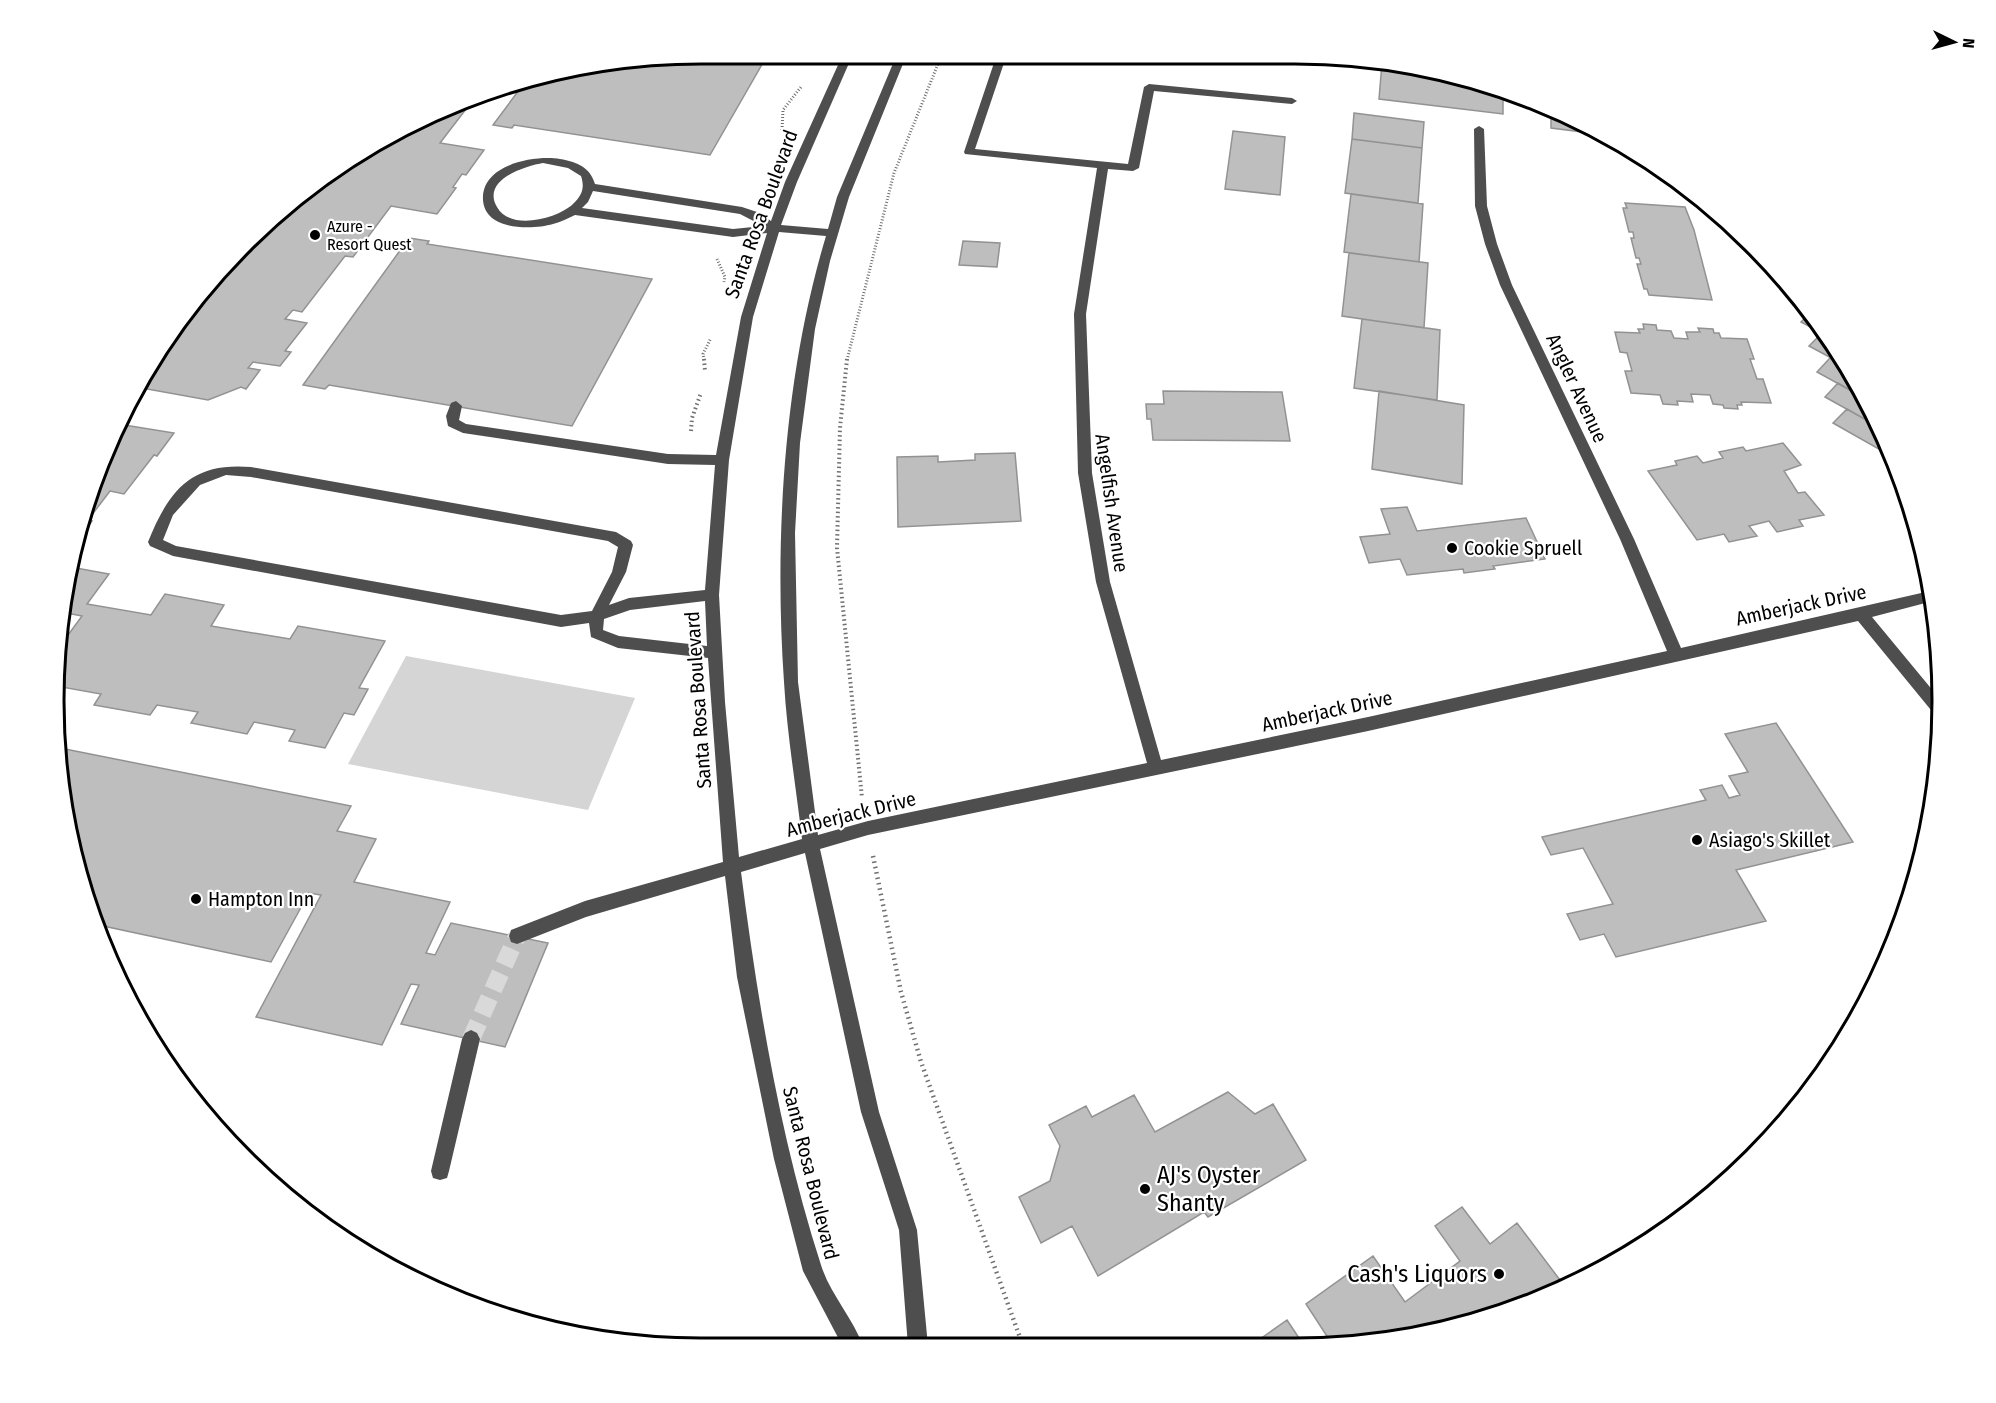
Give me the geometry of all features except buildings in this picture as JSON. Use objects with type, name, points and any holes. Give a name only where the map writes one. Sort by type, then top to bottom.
[{"type":"street","name":"Santa Rosa Boulevard","points":[[843,65],[791,182],[774,228],[747,317],[722,460],[712,595],[714,653],[732,868],[746,977],[783,1159],[813,1271],[848,1338]]},
{"type":"street","points":[[897,65],[843,197],[824,261],[808,341],[793,443],[788,533],[791,682],[811,844],[870,1112],[908,1230],[917,1338]]},
{"type":"street","points":[[998,65],[969,152],[1133,168],[1149,87],[1292,101]]},
{"type":"street","name":"Angler Avenue","points":[[1479,129],[1481,206],[1491,244],[1506,285],[1627,538],[1676,654]]},
{"type":"street","points":[[543,160],[562,161],[578,166],[588,175],[591,187],[586,200],[574,211],[556,220],[536,224],[516,223],[499,217],[489,207],[487,195],[493,183],[505,172],[523,164],[543,160]]},
{"type":"street","name":"Angelfish Avenue","points":[[1103,164],[1080,314],[1085,473],[1103,582],[1156,769]]},
{"type":"street","points":[[591,187],[742,211],[756,216],[774,228]]},
{"type":"street","points":[[574,211],[733,233],[774,228],[833,233]]},
{"type":"street","points":[[456,406],[452,416],[453,423],[463,428],[668,459],[722,460]]},
{"type":"street","points":[[712,595],[629,604],[597,616],[561,621],[173,551],[154,542],[167,512],[195,481],[225,470],[251,472],[610,536],[626,545],[620,572],[597,616],[596,633],[618,642],[714,653]]},
{"type":"street","name":"Amberjack Drive","points":[[517,936],[585,909],[868,828],[1368,724],[1923,598]]},
{"type":"street","points":[[1861,614],[1932,700]]},
{"type":"street","points":[[440,1171],[471,1039]]},
{"type":"path","points":[[938,65],[894,173],[848,350],[840,428],[837,548],[856,764],[901,992],[921,1062],[1020,1338]]},
{"type":"shaded area","points":[[406,656],[635,698],[588,810],[348,764]]},
{"type":"tunnel","points":[[471,1039],[517,936]]},
{"type":"place","name":"Azure - Resort Quest","points":[[315,235]]},
{"type":"place","name":"Cookie Spruell","points":[[1452,548]]},
{"type":"place","name":"Asiago's Skillet","points":[[1697,840]]},
{"type":"place","name":"Hampton Inn","points":[[196,899]]},
{"type":"place","name":"AJ's Oyster Shanty","points":[[1145,1189]]},
{"type":"place","name":"Cash's Liquors","points":[[1499,1274]]}]
